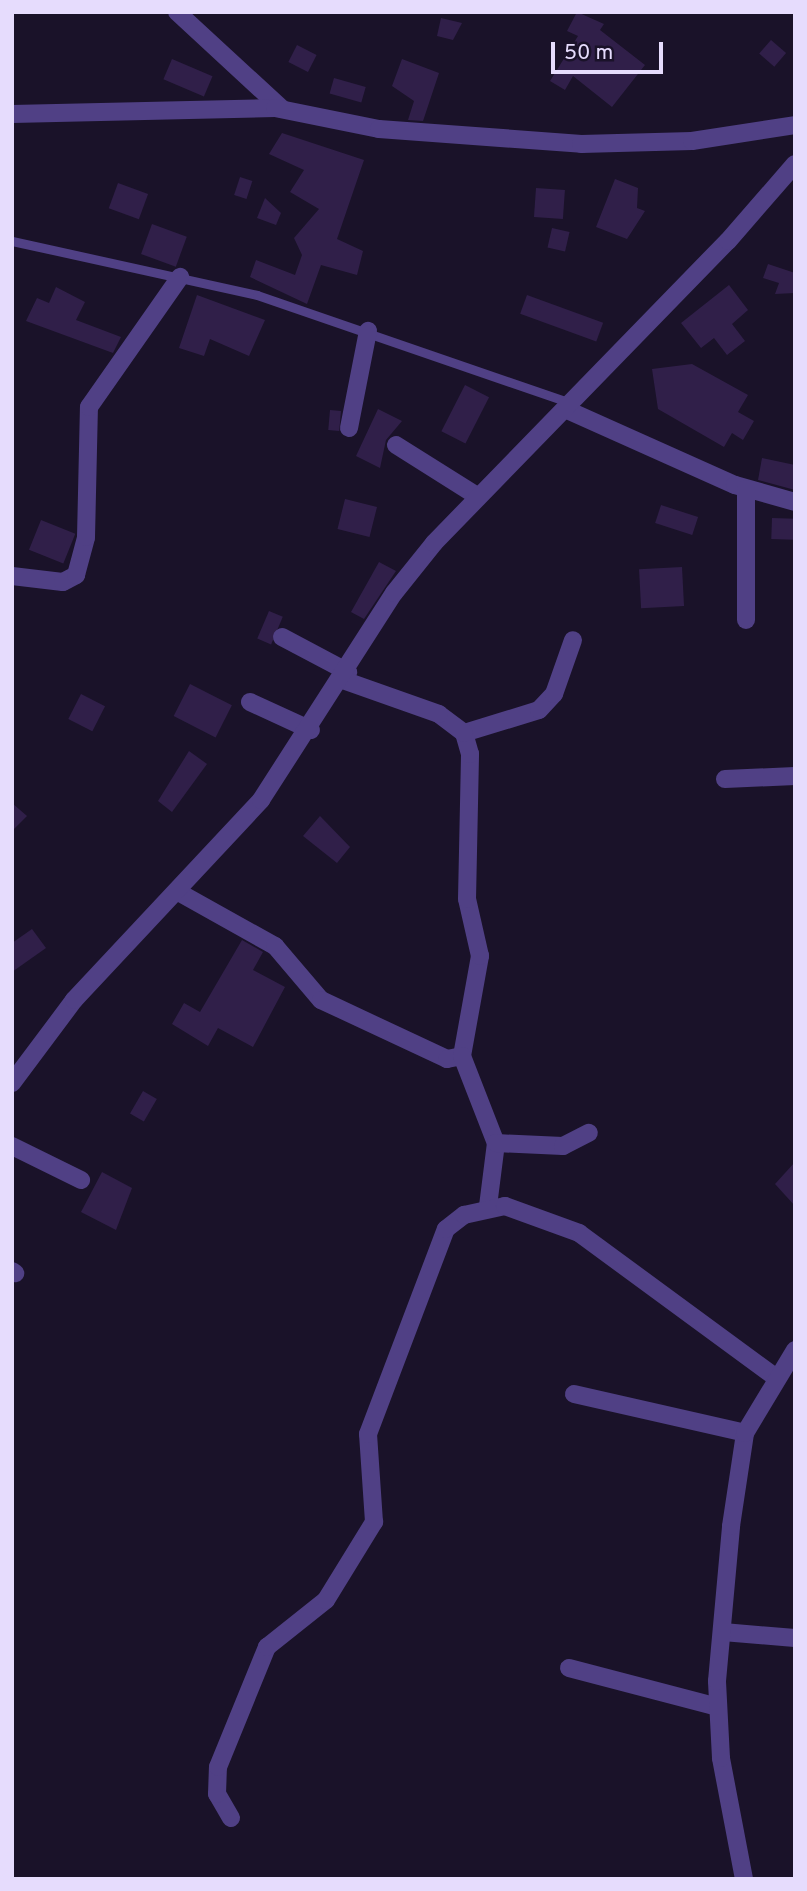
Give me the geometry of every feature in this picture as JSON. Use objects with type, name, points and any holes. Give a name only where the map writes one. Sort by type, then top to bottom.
[{"type":"street","points":[[177,12],[282,109]]},
{"type":"street","points":[[12,114],[282,109],[379,129],[581,144],[692,141],[795,125]]},
{"type":"street","points":[[12,1083],[74,1000],[180,892],[261,800],[346,676],[394,593],[477,496],[568,406],[795,163]]},
{"type":"street","points":[[12,576],[63,582],[76,575],[86,537],[89,407],[180,277]]},
{"type":"street","points":[[349,428],[368,331]]},
{"type":"street","points":[[568,406],[746,489],[795,502]]},
{"type":"street","points":[[397,446],[477,496]]},
{"type":"street","points":[[746,489],[746,620]]},
{"type":"street","points":[[282,637],[346,676],[439,714],[464,733],[470,754],[467,899],[481,956],[462,1056],[496,1143],[488,1206]]},
{"type":"street","points":[[464,733],[539,710],[554,694],[573,640]]},
{"type":"street","points":[[250,702],[311,730]]},
{"type":"street","points":[[725,779],[795,776]]},
{"type":"street","points":[[180,892],[275,946],[321,1000],[447,1059],[462,1056]]},
{"type":"street","points":[[496,1143],[563,1146],[589,1133]]},
{"type":"street","points":[[12,1146],[81,1180]]},
{"type":"street","points":[[231,1818],[217,1794],[218,1767],[267,1647],[326,1600],[374,1522],[368,1434],[428,1264],[446,1229],[488,1206],[505,1206],[579,1233],[775,1377]]},
{"type":"street","points":[[744,1879],[718,1707],[723,1632],[745,1433],[775,1377],[795,1350]]},
{"type":"street","points":[[574,1394],[745,1433]]},
{"type":"street","points":[[723,1632],[795,1638]]},
{"type":"street","points":[[569,1668],[718,1707]]},
{"type":"lane","points":[[12,241],[180,277],[368,331],[568,406]]},
{"type":"building","points":[[577,12],[604,24],[600,30],[645,65],[612,107],[573,76],[565,90],[550,81],[578,36],[567,31]]},
{"type":"building","points":[[441,18],[462,23],[453,40],[437,36]]},
{"type":"building","points":[[771,40],[786,53],[774,67],[759,54]]},
{"type":"building","points":[[297,45],[317,55],[308,72],[288,62]]},
{"type":"building","points":[[172,59],[213,76],[204,96],[163,79]]},
{"type":"building","points":[[402,59],[439,73],[423,121],[408,120],[414,101],[392,86]]},
{"type":"building","points":[[334,78],[366,87],[361,102],[330,93]]},
{"type":"building","points":[[282,133],[364,160],[337,239],[363,251],[357,275],[321,265],[307,304],[250,277],[256,260],[295,275],[302,255],[294,238],[319,209],[290,192],[304,170],[269,154]]},
{"type":"building","points":[[240,177],[252,181],[246,199],[234,195]]},
{"type":"building","points":[[615,179],[638,188],[637,208],[645,211],[627,239],[596,227]]},
{"type":"building","points":[[118,183],[148,194],[139,219],[109,208]]},
{"type":"building","points":[[536,188],[565,190],[563,219],[534,217]]},
{"type":"building","points":[[265,198],[281,213],[276,225],[257,218]]},
{"type":"building","points":[[152,224],[187,237],[176,267],[141,254]]},
{"type":"building","points":[[552,228],[570,232],[565,252],[548,247]]},
{"type":"building","points":[[768,264],[795,273],[795,293],[775,294],[779,283],[763,278]]},
{"type":"building","points":[[729,285],[748,310],[732,324],[745,341],[727,355],[714,338],[701,348],[681,323]]},
{"type":"building","points":[[56,287],[85,302],[76,320],[121,337],[113,353],[26,321],[37,298],[49,303]]},
{"type":"building","points":[[197,295],[265,320],[249,356],[210,339],[204,356],[179,348]]},
{"type":"building","points":[[527,295],[603,323],[596,341],[520,314]]},
{"type":"building","points":[[692,364],[748,395],[738,412],[754,421],[743,440],[732,433],[724,447],[658,409],[652,369]]},
{"type":"building","points":[[465,385],[489,397],[465,444],[441,431]]},
{"type":"building","points":[[378,409],[402,421],[386,440],[380,468],[356,456]]},
{"type":"building","points":[[330,410],[341,411],[339,431],[328,430]]},
{"type":"building","points":[[762,458],[795,465],[795,490],[758,480]]},
{"type":"building","points":[[345,499],[377,507],[370,537],[338,529]]},
{"type":"building","points":[[661,505],[698,517],[692,535],[655,523]]},
{"type":"building","points":[[772,518],[795,519],[794,540],[771,539]]},
{"type":"building","points":[[41,520],[75,534],[63,564],[29,550]]},
{"type":"building","points":[[379,562],[396,571],[364,619],[351,612]]},
{"type":"building","points":[[682,567],[684,606],[641,608],[639,569]]},
{"type":"building","points":[[269,611],[283,617],[271,644],[257,639]]},
{"type":"building","points":[[190,684],[232,705],[216,737],[174,716]]},
{"type":"building","points":[[81,694],[105,706],[92,731],[68,719]]},
{"type":"building","points":[[189,751],[207,764],[172,812],[158,801]]},
{"type":"building","points":[[12,803],[27,816],[12,831]]},
{"type":"building","points":[[320,816],[350,847],[337,863],[303,836]]},
{"type":"building","points":[[32,929],[46,948],[12,972],[12,943]]},
{"type":"building","points":[[242,940],[263,952],[253,970],[285,987],[253,1047],[218,1028],[208,1046],[172,1024],[184,1003],[200,1012]]},
{"type":"building","points":[[143,1091],[157,1099],[144,1122],[130,1114]]},
{"type":"building","points":[[795,1162],[795,1206],[775,1184]]},
{"type":"building","points":[[102,1172],[132,1188],[116,1230],[81,1212]]}]
